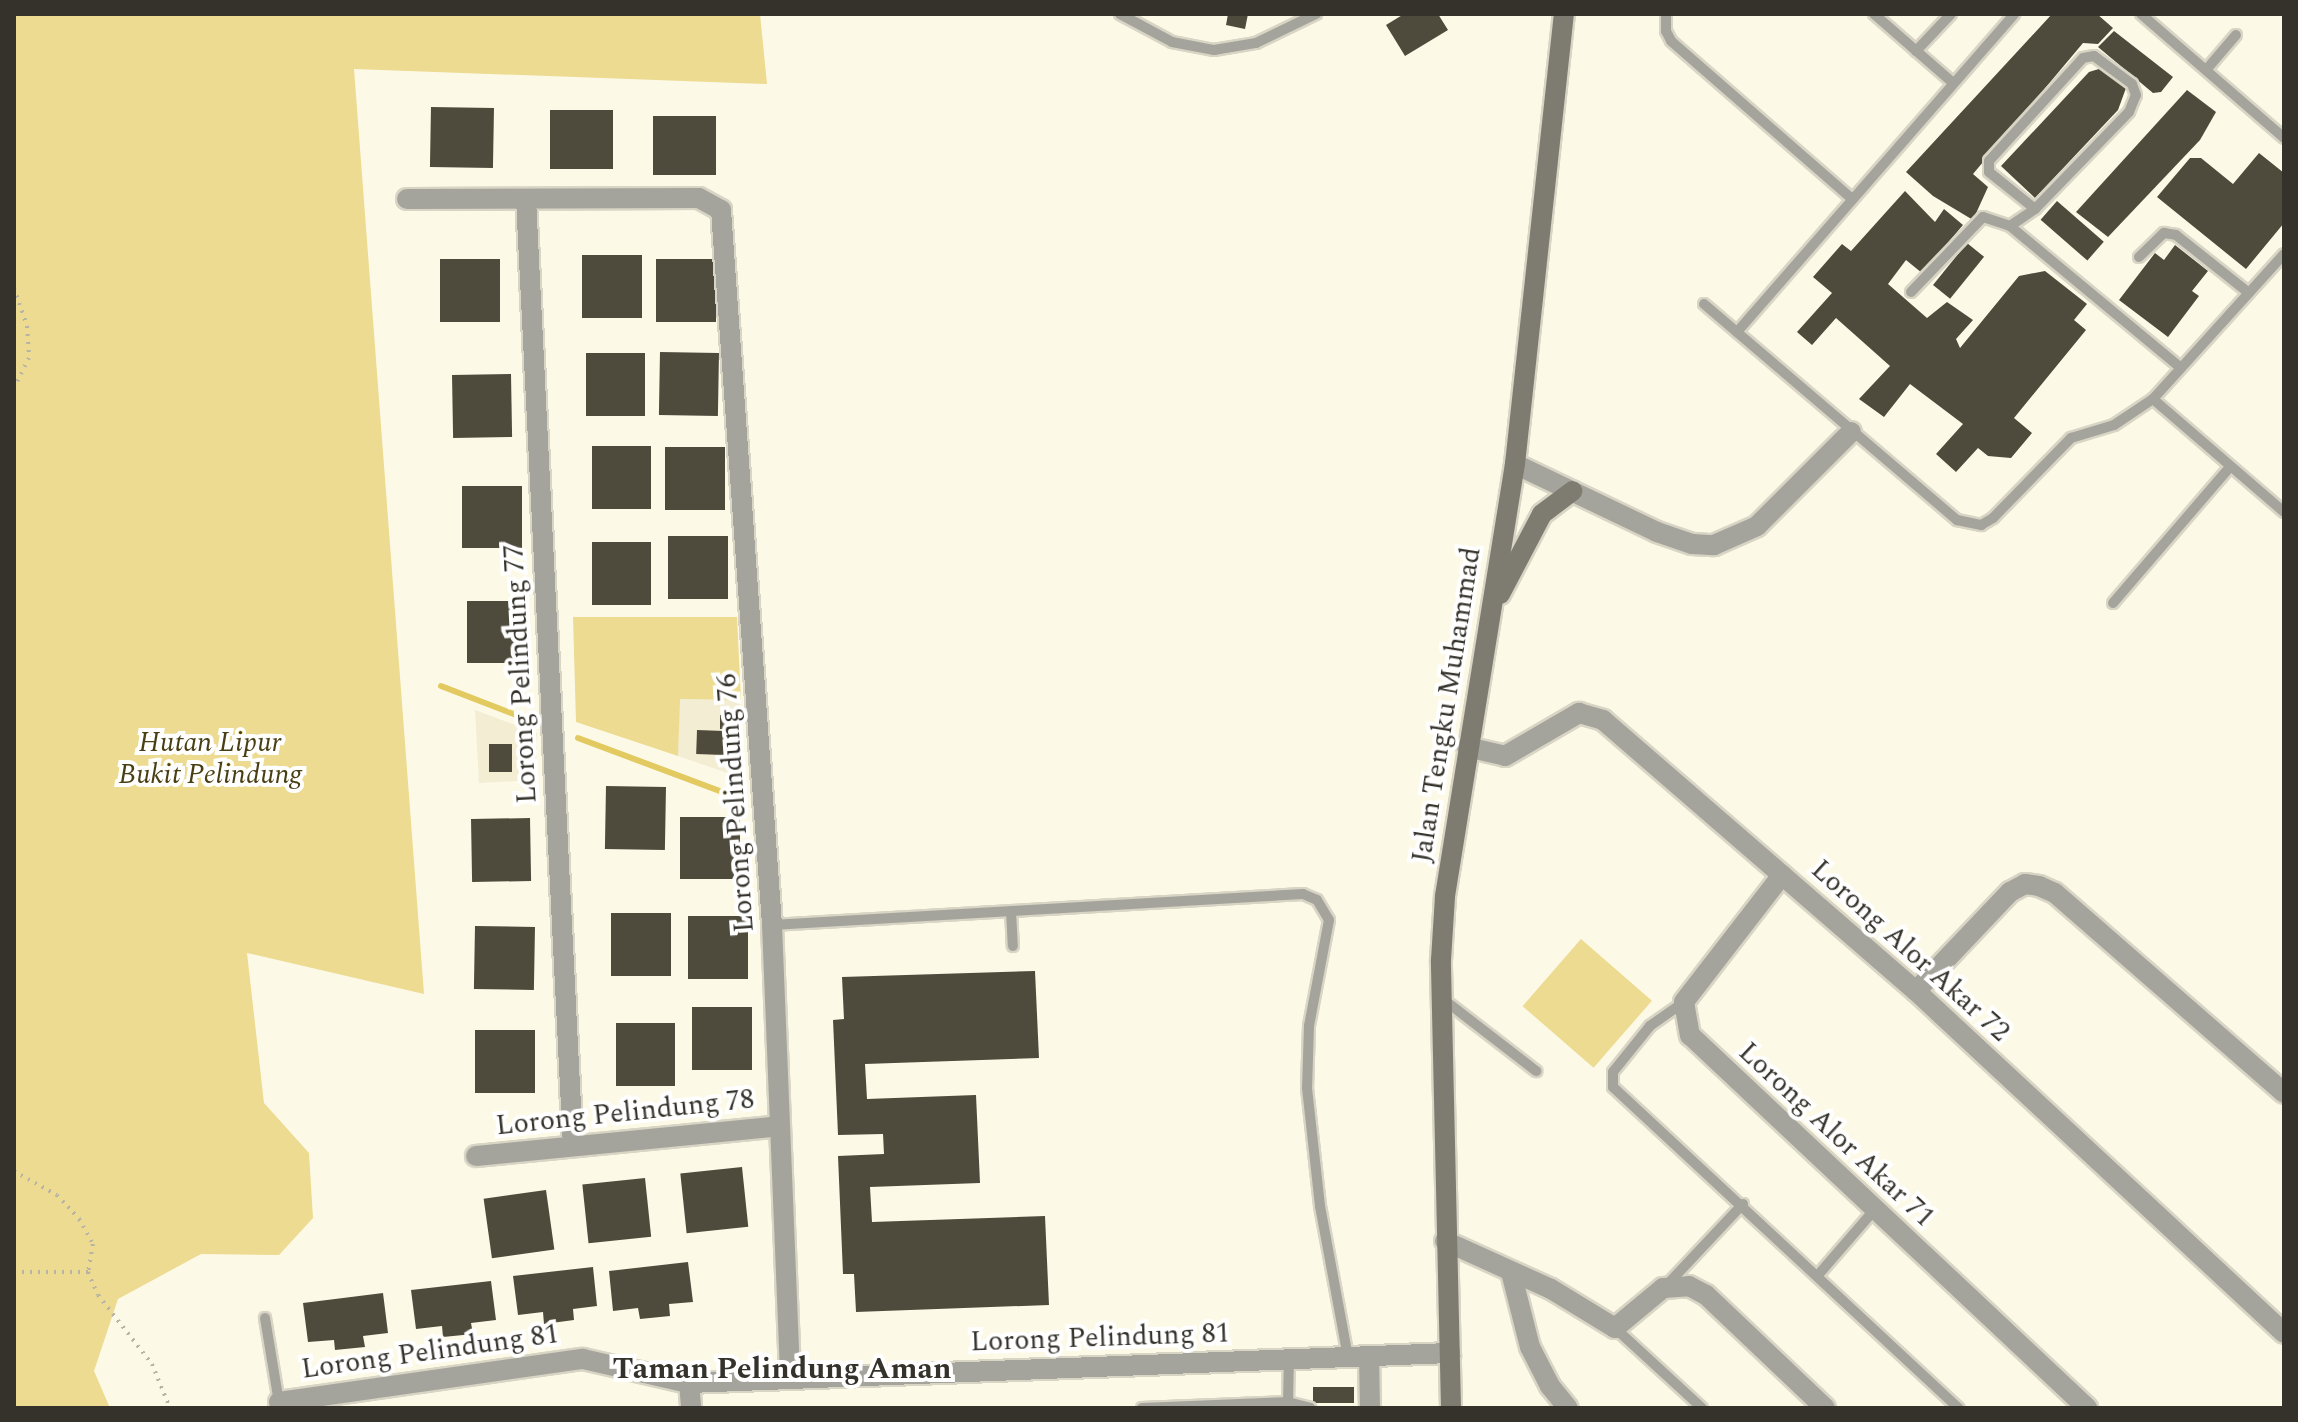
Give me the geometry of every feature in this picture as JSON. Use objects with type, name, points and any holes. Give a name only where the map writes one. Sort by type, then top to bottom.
[{"type":"main road","name":"Jalan Tengku Muhammad","points":[[1451,1408],[1445,1241],[1445,896],[1515,464],[1564,14]]},
{"type":"main road","points":[[1491,613],[1542,514],[1572,491]]},
{"type":"street","name":"Lorong Pelindung 76","points":[[526,199],[699,198],[721,210],[772,925],[790,1379]]},
{"type":"street","points":[[407,199],[526,199]]},
{"type":"street","name":"Lorong Pelindung 77","points":[[526,199],[573,1146]]},
{"type":"street","points":[[1515,464],[1657,532],[1692,544],[1714,545],[1757,526],[1851,432]]},
{"type":"street","name":"Lorong Alor Akar 72","points":[[1467,747],[1505,756],[1567,718],[1591,715],[1916,991],[2284,1333]]},
{"type":"street","points":[[1684,1002],[1782,875]]},
{"type":"street","points":[[1916,991],[2010,892],[2025,884],[2039,886],[2055,893],[2284,1093]]},
{"type":"street","name":"Lorong Alor Akar 71","points":[[1684,1002],[1690,1035],[1703,1050],[1876,1208],[2087,1408]]},
{"type":"street","name":"Lorong Pelindung 78","points":[[476,1156],[780,1126]]},
{"type":"street","points":[[1445,1241],[1512,1276],[1551,1289],[1615,1328],[1663,1288],[1676,1284],[1706,1295],[1825,1408]]},
{"type":"street","points":[[1512,1276],[1530,1347],[1550,1386],[1568,1408]]},
{"type":"street","name":"Lorong Pelindung 81","points":[[280,1405],[547,1361],[583,1359],[689,1383],[1450,1353]]},
{"type":"street","points":[[1369,1356],[1370,1408]]},
{"type":"street","points":[[689,1383],[691,1408]]},
{"type":"lane","points":[[1120,14],[1172,42],[1214,50],[1256,43],[1316,14]]},
{"type":"lane","points":[[1666,14],[1671,41],[1852,199]]},
{"type":"lane","points":[[1874,14],[1953,83]]},
{"type":"lane","points":[[1916,51],[1951,14]]},
{"type":"lane","points":[[1737,332],[2014,14]]},
{"type":"lane","points":[[2141,14],[2284,138]]},
{"type":"lane","points":[[2206,70],[2236,35]]},
{"type":"lane","points":[[2010,226],[2035,209],[2129,112],[2136,95],[2132,84],[2094,56],[2083,58],[1989,161],[1989,172],[2035,209]]},
{"type":"lane","points":[[1911,292],[1983,217],[2010,226],[2181,368]]},
{"type":"lane","points":[[2139,257],[2164,233],[2176,235],[2249,293]]},
{"type":"lane","points":[[1704,304],[1957,520],[1981,525],[2071,438],[2114,425],[2153,399],[2284,254]]},
{"type":"lane","points":[[2153,399],[2284,512]]},
{"type":"lane","points":[[2113,603],[2230,467]]},
{"type":"lane","points":[[772,925],[1303,894],[1326,908],[1329,920],[1309,1026],[1307,1088],[1320,1206],[1348,1357]]},
{"type":"lane","points":[[1011,911],[1013,946]]},
{"type":"lane","points":[[1443,999],[1536,1071]]},
{"type":"lane","points":[[1684,1002],[1650,1026],[1613,1072],[1613,1087],[1819,1274],[1959,1408]]},
{"type":"lane","points":[[1663,1288],[1743,1204]]},
{"type":"lane","points":[[1819,1274],[1876,1208]]},
{"type":"lane","points":[[265,1318],[280,1405]]},
{"type":"lane","points":[[1615,1328],[1702,1408]]},
{"type":"lane","points":[[1288,1402],[1289,1359]]},
{"type":"lane","points":[[1142,1408],[1288,1402],[1310,1408]]},
{"type":"path","points":[[14,288],[27,326],[29,358],[14,388]]},
{"type":"path","points":[[14,1171],[57,1195],[79,1219],[93,1244],[88,1272],[98,1295],[152,1364],[170,1408]]},
{"type":"path","points":[[14,1272],[88,1272]]},
{"type":"shaded area","points":[[679,699],[741,700],[745,779],[678,756]]},
{"type":"shaded area","points":[[475,710],[537,733],[536,780],[479,783]]},
{"type":"green space","name":"Hutan Lipur Bukit Pelindung","points":[[14,14],[760,14],[767,84],[354,69],[424,994],[247,953],[264,1103],[309,1153],[313,1218],[279,1255],[201,1254],[118,1299],[94,1371],[110,1408],[14,1408]]},
{"type":"green space","points":[[573,617],[737,617],[741,700],[680,699],[678,756],[576,722]]},
{"type":"green space","points":[[1581,939],[1652,1001],[1594,1068],[1523,1006]]},
{"type":"building","points":[[1228,14],[1248,14],[1245,29],[1226,25]]},
{"type":"building","points":[[1404,14],[1438,14],[1448,30],[1405,56],[1386,25]]},
{"type":"building","points":[[2052,14],[2097,14],[2113,28],[2098,44],[2083,43],[1973,174],[1988,187],[1973,220],[1933,196],[1906,172]]},
{"type":"building","points":[[2114,31],[2173,77],[2161,92],[2153,93],[2098,47]]},
{"type":"building","points":[[2102,68],[2126,88],[2118,110],[2035,198],[2001,166],[2089,72]]},
{"type":"building","points":[[2187,90],[2216,112],[2200,140],[2108,237],[2076,212]]},
{"type":"building","points":[[431,107],[494,108],[493,168],[430,167]]},
{"type":"building","points":[[550,110],[613,110],[613,169],[550,169]]},
{"type":"building","points":[[653,116],[716,116],[716,175],[653,175]]},
{"type":"building","points":[[2259,153],[2284,173],[2284,223],[2246,269],[2157,197],[2190,158],[2201,158],[2233,184]]},
{"type":"building","points":[[1905,191],[1935,222],[1944,209],[1963,225],[1922,273],[1906,260],[1888,284],[1927,318],[1947,302],[1973,320],[1956,339],[1960,348],[2019,276],[2045,271],[2087,304],[2074,320],[2086,330],[2014,418],[2032,433],[2011,458],[1988,456],[1978,448],[1956,472],[1936,454],[1963,424],[1910,384],[1884,417],[1859,399],[1890,366],[1836,318],[1812,345],[1797,332],[1832,293],[1813,277],[1842,244],[1851,251]]},
{"type":"building","points":[[2057,201],[2104,242],[2087,261],[2041,220]]},
{"type":"building","points":[[1967,243],[1984,257],[1950,299],[1933,285]]},
{"type":"building","points":[[2175,245],[2208,271],[2192,291],[2199,296],[2168,337],[2119,300],[2155,253],[2164,260]]},
{"type":"building","points":[[582,255],[642,255],[642,318],[582,318]]},
{"type":"building","points":[[440,259],[500,259],[500,322],[440,322]]},
{"type":"building","points":[[656,259],[716,259],[716,322],[656,322]]},
{"type":"building","points":[[660,352],[719,353],[718,416],[659,415]]},
{"type":"building","points":[[586,353],[645,353],[645,416],[586,416]]},
{"type":"building","points":[[511,374],[512,437],[453,438],[452,375]]},
{"type":"building","points":[[592,446],[651,446],[651,509],[592,509]]},
{"type":"building","points":[[665,447],[725,447],[725,510],[665,510]]},
{"type":"building","points":[[462,486],[522,486],[522,548],[462,548]]},
{"type":"building","points":[[668,536],[728,536],[728,599],[668,599]]},
{"type":"building","points":[[592,542],[651,542],[651,605],[592,605]]},
{"type":"building","points":[[467,601],[527,601],[527,663],[467,663]]},
{"type":"building","points":[[720,715],[732,715],[732,729],[720,729]]},
{"type":"building","points":[[697,730],[731,731],[730,755],[696,754]]},
{"type":"building","points":[[489,744],[512,744],[512,772],[489,772]]},
{"type":"building","points":[[606,786],[666,787],[665,850],[605,849]]},
{"type":"building","points":[[680,817],[740,817],[740,879],[680,879]]},
{"type":"building","points":[[530,818],[531,881],[472,882],[471,819]]},
{"type":"building","points":[[611,913],[671,913],[671,976],[611,976]]},
{"type":"building","points":[[688,916],[748,916],[748,979],[688,979]]},
{"type":"building","points":[[475,926],[535,927],[534,990],[474,989]]},
{"type":"building","points":[[1035,971],[1039,1058],[865,1064],[867,1099],[976,1095],[980,1183],[870,1187],[872,1222],[1045,1216],[1049,1305],[856,1312],[854,1274],[843,1274],[838,1156],[884,1154],[883,1134],[838,1135],[833,1020],[844,1019],[842,977]]},
{"type":"building","points":[[692,1007],[752,1007],[752,1070],[692,1070]]},
{"type":"building","points":[[616,1023],[675,1023],[675,1086],[616,1086]]},
{"type":"building","points":[[475,1030],[535,1030],[535,1093],[475,1093]]},
{"type":"building","points":[[742,1167],[748,1227],[687,1233],[680,1173]]},
{"type":"building","points":[[645,1178],[651,1237],[589,1243],[582,1185]]},
{"type":"building","points":[[546,1190],[554,1249],[492,1258],[484,1199]]},
{"type":"building","points":[[688,1262],[693,1302],[669,1304],[670,1316],[640,1319],[638,1308],[613,1311],[609,1271]]},
{"type":"building","points":[[593,1267],[597,1306],[573,1309],[574,1320],[544,1324],[543,1312],[518,1315],[513,1276]]},
{"type":"building","points":[[491,1281],[496,1320],[471,1323],[473,1334],[443,1337],[442,1326],[416,1329],[411,1290]]},
{"type":"building","points":[[383,1293],[388,1333],[363,1336],[365,1347],[335,1350],[334,1340],[308,1342],[303,1303]]},
{"type":"building","points":[[1313,1387],[1354,1387],[1354,1403],[1313,1403]]},
{"type":"waterway","points":[[441,686],[524,718]]},
{"type":"waterway","points":[[578,738],[744,800]]},
{"type":"district","name":"Taman Pelindung Aman","points":[[782,1369]]}]
